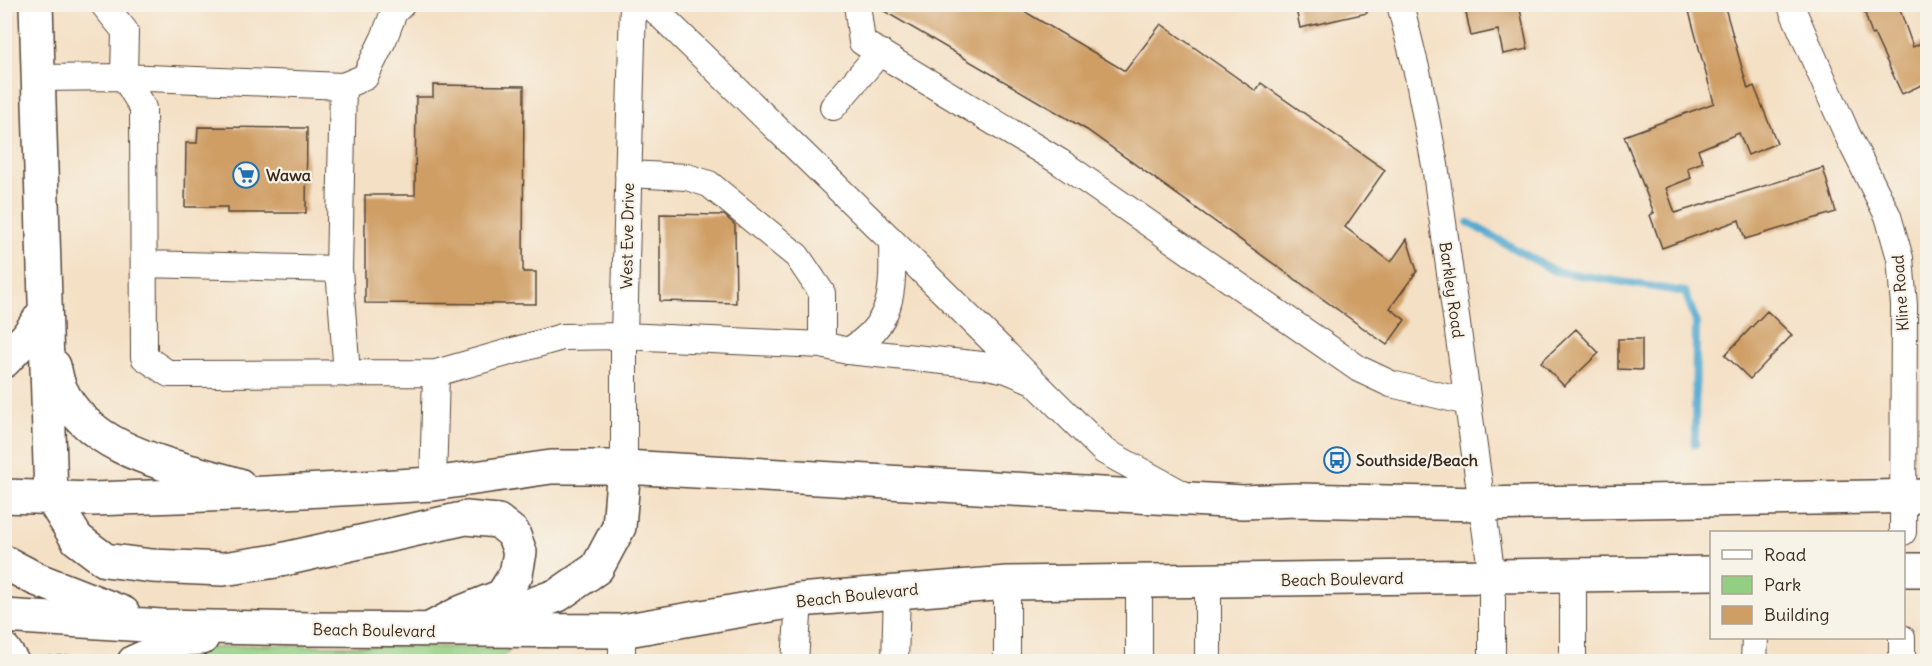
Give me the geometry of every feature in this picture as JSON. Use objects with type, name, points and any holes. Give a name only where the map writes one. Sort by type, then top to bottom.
[{"type":"highway","points":[[32,4],[37,66]]},
{"type":"highway","points":[[36,4],[51,497],[77,539],[105,560],[152,566],[223,570],[276,561],[466,518],[498,521],[513,533],[520,552],[516,574],[502,596],[462,612],[442,631]]},
{"type":"highway","points":[[4,361],[27,336],[45,311]]},
{"type":"highway","points":[[45,311],[52,359],[60,387],[73,410],[95,431],[128,452],[266,493]]},
{"type":"highway","points":[[4,495],[93,499],[266,493],[433,484],[551,467],[624,467],[1195,501],[1295,500],[1481,504],[1915,496]]},
{"type":"highway","points":[[442,631],[558,595],[597,568],[619,527],[624,467]]},
{"type":"highway","points":[[4,562],[74,595],[161,626]]},
{"type":"highway","points":[[1905,570],[1928,570]]},
{"type":"highway","name":"Beach Boulevard","points":[[4,616],[161,626],[442,631],[622,646],[799,600],[1007,583],[1710,573]]},
{"type":"highway","points":[[134,662],[185,639],[310,629]]},
{"type":"highway","points":[[4,650],[25,660]]},
{"type":"street","points":[[103,4],[124,31],[124,77],[143,108],[144,357],[169,374],[436,373],[562,337],[624,336],[822,345],[848,351],[982,364],[1007,370],[1033,381]]},
{"type":"street","points":[[37,66],[124,77],[343,86],[365,77],[394,12],[402,4]]},
{"type":"street","name":"West Eve Drive","points":[[624,467],[624,336],[633,4]]},
{"type":"street","points":[[650,4],[1104,451],[1195,501]]},
{"type":"street","points":[[856,4],[862,42],[1060,162],[1359,369],[1391,384],[1467,402]]},
{"type":"street","name":"Barkley Road","points":[[1400,4],[1418,76],[1435,165],[1492,577],[1492,662]]},
{"type":"street","name":"Kline Road","points":[[1790,4],[1847,135],[1888,216],[1900,258],[1915,496],[1903,531]]},
{"type":"street","points":[[833,107],[880,52]]},
{"type":"street","points":[[343,86],[339,269],[347,374]]},
{"type":"street","points":[[628,174],[687,177],[709,184],[797,256],[822,293],[822,345]]},
{"type":"street","points":[[848,351],[864,342],[879,325],[889,304],[892,241]]},
{"type":"street","points":[[144,264],[339,269]]},
{"type":"street","points":[[433,484],[436,373]]},
{"type":"street","points":[[1573,576],[1573,662]]},
{"type":"street","points":[[1208,580],[1208,662]]},
{"type":"street","points":[[1139,581],[1139,662]]},
{"type":"street","points":[[1007,583],[1007,662]]},
{"type":"street","points":[[895,662],[897,591]]},
{"type":"street","points":[[795,662],[799,600]]},
{"type":"street","points":[[1754,662],[1755,639]]},
{"type":"street","points":[[1902,639],[1902,662]]},
{"type":"path","points":[[25,660],[86,657],[93,662]]},
{"type":"green space","points":[[253,645],[511,648],[498,662],[167,662],[177,651]]},
{"type":"building","points":[[872,4],[1012,4],[1125,71],[1161,24],[1256,91],[1261,83],[1385,170],[1345,227],[1391,262],[1407,239],[1417,271],[1390,308],[1405,320],[1387,345],[1087,130]]},
{"type":"building","points":[[1295,4],[1366,4],[1367,13],[1300,28]]},
{"type":"building","points":[[1464,4],[1519,4],[1528,49],[1503,54],[1498,30],[1471,36]]},
{"type":"building","points":[[1687,4],[1724,4],[1748,89],[1754,86],[1777,143],[1748,155],[1739,133],[1698,150],[1703,162],[1687,168],[1691,178],[1666,188],[1675,213],[1823,168],[1836,212],[1745,239],[1739,220],[1662,248],[1650,215],[1654,213],[1624,136],[1714,103]]},
{"type":"building","points":[[1862,4],[1898,4],[1913,47],[1928,40],[1928,82],[1902,94],[1874,34],[1872,35]]},
{"type":"building","points":[[433,85],[524,86],[523,272],[536,272],[536,304],[365,303],[365,195],[415,195],[416,97],[433,97]]},
{"type":"building","name":"Wawa","points":[[198,127],[307,128],[306,213],[227,213],[227,207],[185,207],[186,143],[197,143]]},
{"type":"building","points":[[660,214],[724,215],[735,225],[736,303],[660,301]]},
{"type":"building","points":[[1767,311],[1792,335],[1750,379],[1725,355]]},
{"type":"building","points":[[1576,329],[1599,353],[1564,386],[1541,362]]},
{"type":"building","points":[[1618,339],[1642,339],[1642,370],[1618,369]]},
{"type":"waterway","points":[[1469,223],[1554,271],[1685,292],[1696,321],[1695,444]]},
{"type":"place","name":"Wawa","points":[[246,175]]},
{"type":"place","name":"Southside/Beach","points":[[1337,460]]}]
